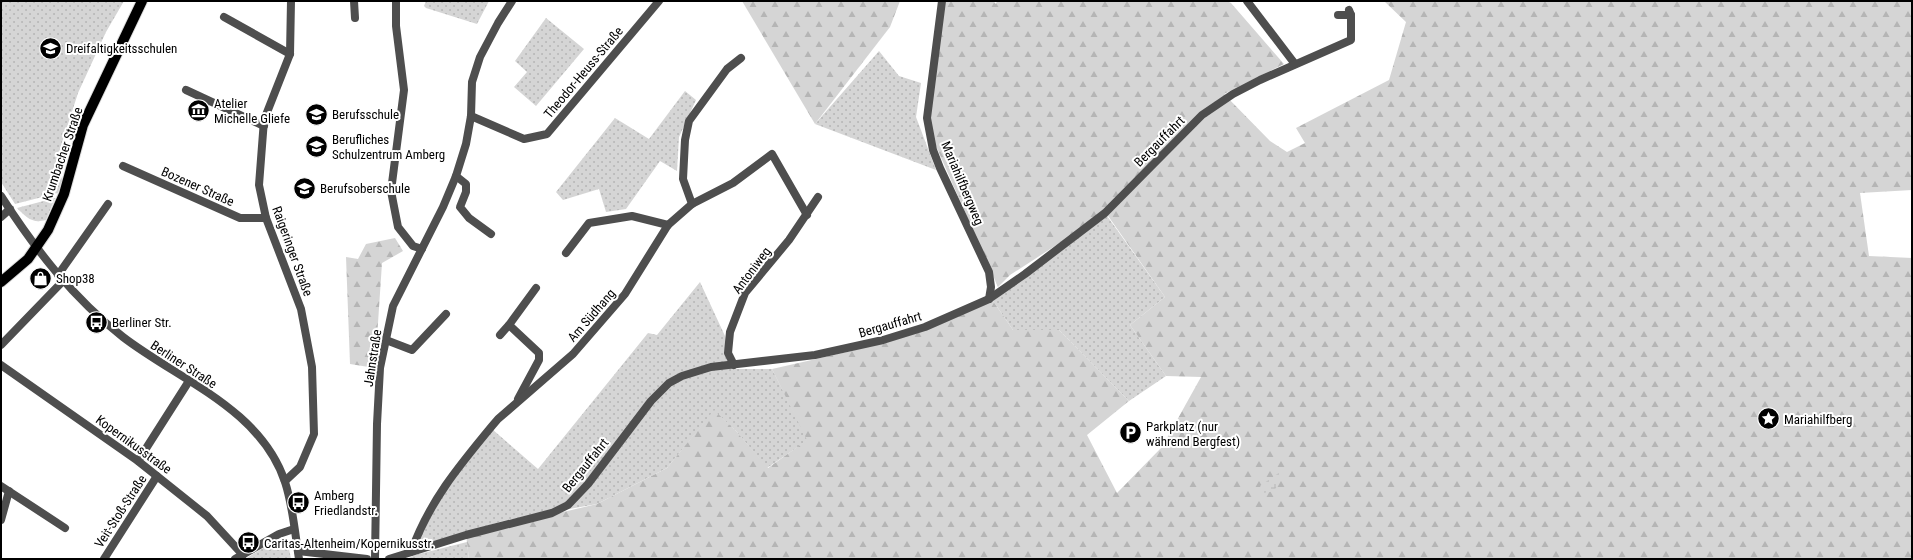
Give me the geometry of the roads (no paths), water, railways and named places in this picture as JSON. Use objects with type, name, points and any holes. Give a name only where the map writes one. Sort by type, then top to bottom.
[{"type":"main road","name":"Krumbacher Straße","points":[[1,282],[28,259],[37,248],[59,207],[83,125],[142,1]]},
{"type":"street","name":"Raigeringer Straße","points":[[285,481],[300,467],[314,434],[312,367],[301,309],[266,218],[259,185],[264,120],[290,54],[291,1]]},
{"type":"street","points":[[354,1],[355,18]]},
{"type":"street","points":[[396,1],[396,26],[404,90],[391,191],[398,227],[413,246],[422,249]]},
{"type":"street","name":"Jahnstraße","points":[[375,559],[377,424],[380,368],[394,306],[443,207],[456,176],[466,144],[472,116],[472,82],[480,57],[498,23],[512,1]]},
{"type":"street","name":"Theodor-Heuss-Straße","points":[[472,116],[524,139],[547,134],[659,1]]},
{"type":"street","name":"Mariahilfbergweg","points":[[942,1],[927,118],[933,150],[940,168],[989,272],[991,287],[989,299]]},
{"type":"street","points":[[1247,1],[1295,64]]},
{"type":"street","name":"Bergauffahrt","points":[[389,559],[466,534],[552,513],[568,504],[588,484],[646,407],[670,383],[682,376],[697,370],[815,355],[882,340],[925,327],[989,299],[1025,274],[1105,213],[1202,115],[1233,94],[1295,64],[1351,40],[1350,13],[1338,15]]},
{"type":"street","points":[[224,17],[290,54]]},
{"type":"street","points":[[692,204],[683,178],[689,121],[727,69],[741,58]]},
{"type":"street","points":[[186,90],[264,126]]},
{"type":"street","name":"Am Südhang","points":[[411,552],[421,526],[445,485],[498,418],[573,354],[625,294],[668,225],[692,204],[733,183],[772,154],[807,215]]},
{"type":"street","name":"Bozener Straße","points":[[123,166],[240,218],[266,218]]},
{"type":"street","points":[[456,176],[466,184],[466,192],[460,207],[469,218],[491,234]]},
{"type":"street","name":"Berliner Straße","points":[[1,196],[48,265],[98,316],[122,336],[242,418],[253,429],[272,456],[285,481],[299,555]]},
{"type":"street","name":"Antoniweg","points":[[734,365],[728,353],[730,332],[745,293],[807,215],[818,198]]},
{"type":"street","points":[[1,345],[61,278],[108,204]]},
{"type":"street","points":[[1,217],[10,209]]},
{"type":"street","points":[[566,252],[589,223],[632,216],[668,225]]},
{"type":"street","points":[[500,335],[536,288]]},
{"type":"street","points":[[386,340],[412,350],[446,314]]},
{"type":"street","name":"Am Südhang","points":[[509,325],[540,353],[539,360],[515,405]]},
{"type":"street","name":"Kopernikusstraße","points":[[1,365],[138,460],[207,516],[239,557]]},
{"type":"street","points":[[138,460],[189,381]]},
{"type":"street","name":"Veit-Stoß-Straße","points":[[104,559],[157,476]]},
{"type":"street","points":[[1,486],[65,528]]},
{"type":"street","points":[[1,520],[8,491]]},
{"type":"street","points":[[239,557],[279,534],[294,529]]},
{"type":"street","points":[[299,555],[367,559]]},
{"type":"place","name":"Dreifaltigkeitsschulen","points":[[50,48]]},
{"type":"place","name":"Atelier Michelle Gliefe","points":[[198,110]]},
{"type":"place","name":"Berufsschule","points":[[317,114]]},
{"type":"place","name":"Berufliches Schulzentrum Amberg","points":[[317,146]]},
{"type":"place","name":"Berufsoberschule","points":[[304,188]]},
{"type":"place","name":"Shop38","points":[[41,278]]},
{"type":"place","name":"Berliner Str.","points":[[97,322]]},
{"type":"place","name":"Mariahilfberg","points":[[1769,419]]},
{"type":"place","name":"Parkplatz (nur während Bergfest)","points":[[1130,433]]},
{"type":"place","name":"Amberg Friedlandstr.","points":[[299,502]]},
{"type":"place","name":"Caritas-Altenheim/Kopernikusstr.","points":[[248,543]]}]
